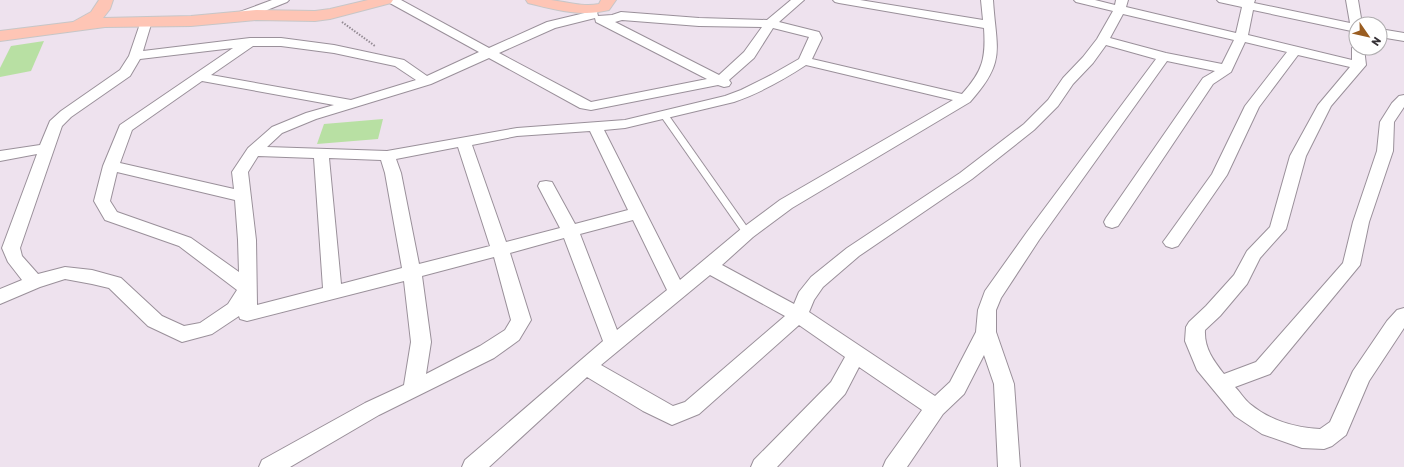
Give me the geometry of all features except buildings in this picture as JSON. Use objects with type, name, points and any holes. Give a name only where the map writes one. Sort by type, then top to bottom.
[{"type":"main road","points":[[0,36],[70,26],[123,21],[202,20],[241,16],[315,16],[330,14],[386,0]]},
{"type":"main road","points":[[533,0],[600,9]]},
{"type":"main road","points":[[105,5],[104,15],[123,21]]},
{"type":"main road","points":[[70,26],[94,17],[105,5]]},
{"type":"street","points":[[241,16],[283,0]]},
{"type":"street","points":[[392,0],[585,105],[591,106],[720,81],[749,55],[770,24],[798,0]]},
{"type":"street","points":[[838,0],[990,25]]},
{"type":"street","points":[[473,467],[586,366],[709,266],[747,233],[786,204],[965,99],[979,84],[989,68],[991,54],[987,0]]},
{"type":"street","points":[[1080,0],[1121,5],[1242,38],[1295,50],[1348,55]]},
{"type":"street","points":[[1223,0],[1249,3],[1348,26]]},
{"type":"street","points":[[1352,0],[1355,16]]},
{"type":"street","points":[[1112,222],[1208,81],[1226,69],[1242,38],[1249,3]]},
{"type":"street","points":[[586,366],[650,405],[672,416],[692,408],[734,370],[774,338],[798,315],[806,297],[817,282],[847,257],[966,176],[1029,127],[1053,103],[1068,81],[1088,60],[1103,40],[1121,5]]},
{"type":"street","points":[[621,16],[623,12],[619,7],[600,9],[551,24],[426,81],[311,116],[277,130],[253,151],[240,172],[247,240],[247,314],[638,213]]},
{"type":"street","points":[[253,151],[387,156],[517,132],[625,124],[729,99],[746,93],[776,78],[804,61],[816,38],[815,35],[770,24],[699,22],[621,16],[614,19],[600,9]]},
{"type":"street","points":[[600,9],[720,81],[746,93]]},
{"type":"street","points":[[34,282],[14,258],[12,248],[55,124],[66,114],[125,73],[135,56],[146,21]]},
{"type":"street","points":[[1388,35],[1404,38]]},
{"type":"street","points":[[1103,40],[1164,57],[1226,69]]},
{"type":"street","points":[[135,56],[250,42],[281,42],[334,49],[399,63],[426,81]]},
{"type":"street","points":[[248,288],[185,242],[111,216],[102,201],[111,166],[125,128],[250,42]]},
{"type":"street","points":[[1172,242],[1219,175],[1252,106],[1295,50]]},
{"type":"street","points":[[1358,56],[1325,105],[1298,156],[1278,229],[1253,255],[1241,279],[1213,311],[1196,327],[1195,341],[1204,364],[1242,410],[1270,428],[1302,438],[1324,439],[1338,428],[1360,377],[1394,326],[1404,315]]},
{"type":"street","points":[[1009,467],[1004,384],[986,332],[987,310],[992,296],[1033,236],[1164,57]]},
{"type":"street","points":[[804,61],[965,99]]},
{"type":"street","points":[[200,77],[351,104]]},
{"type":"street","points":[[1220,384],[1263,368],[1351,265],[1361,222],[1395,122],[1397,106],[1404,100]]},
{"type":"street","points":[[595,126],[676,292]]},
{"type":"street","points":[[270,467],[372,409],[414,390],[488,352],[512,335],[521,320],[500,249],[463,141]]},
{"type":"street","points":[[0,156],[47,148]]},
{"type":"street","points":[[321,153],[333,293]]},
{"type":"street","points":[[387,156],[393,173],[412,272],[421,342],[414,390]]},
{"type":"street","points":[[111,166],[242,196]]},
{"type":"street","points":[[546,186],[570,231],[613,343]]},
{"type":"street","points":[[709,266],[798,315],[936,408]]},
{"type":"street","points":[[0,297],[34,282],[65,273],[92,277],[115,283],[155,321],[182,334],[205,329],[234,309],[248,288]]},
{"type":"street","points":[[894,467],[936,408],[957,388],[986,332]]},
{"type":"street","points":[[762,467],[838,388],[856,354]]},
{"type":"lane","points":[[664,115],[747,233]]},
{"type":"path","points":[[330,14],[399,63]]},
{"type":"green space","points":[[44,41],[31,71],[0,77],[0,68],[11,46]]},
{"type":"green space","points":[[383,119],[378,139],[317,144],[324,124]]}]
